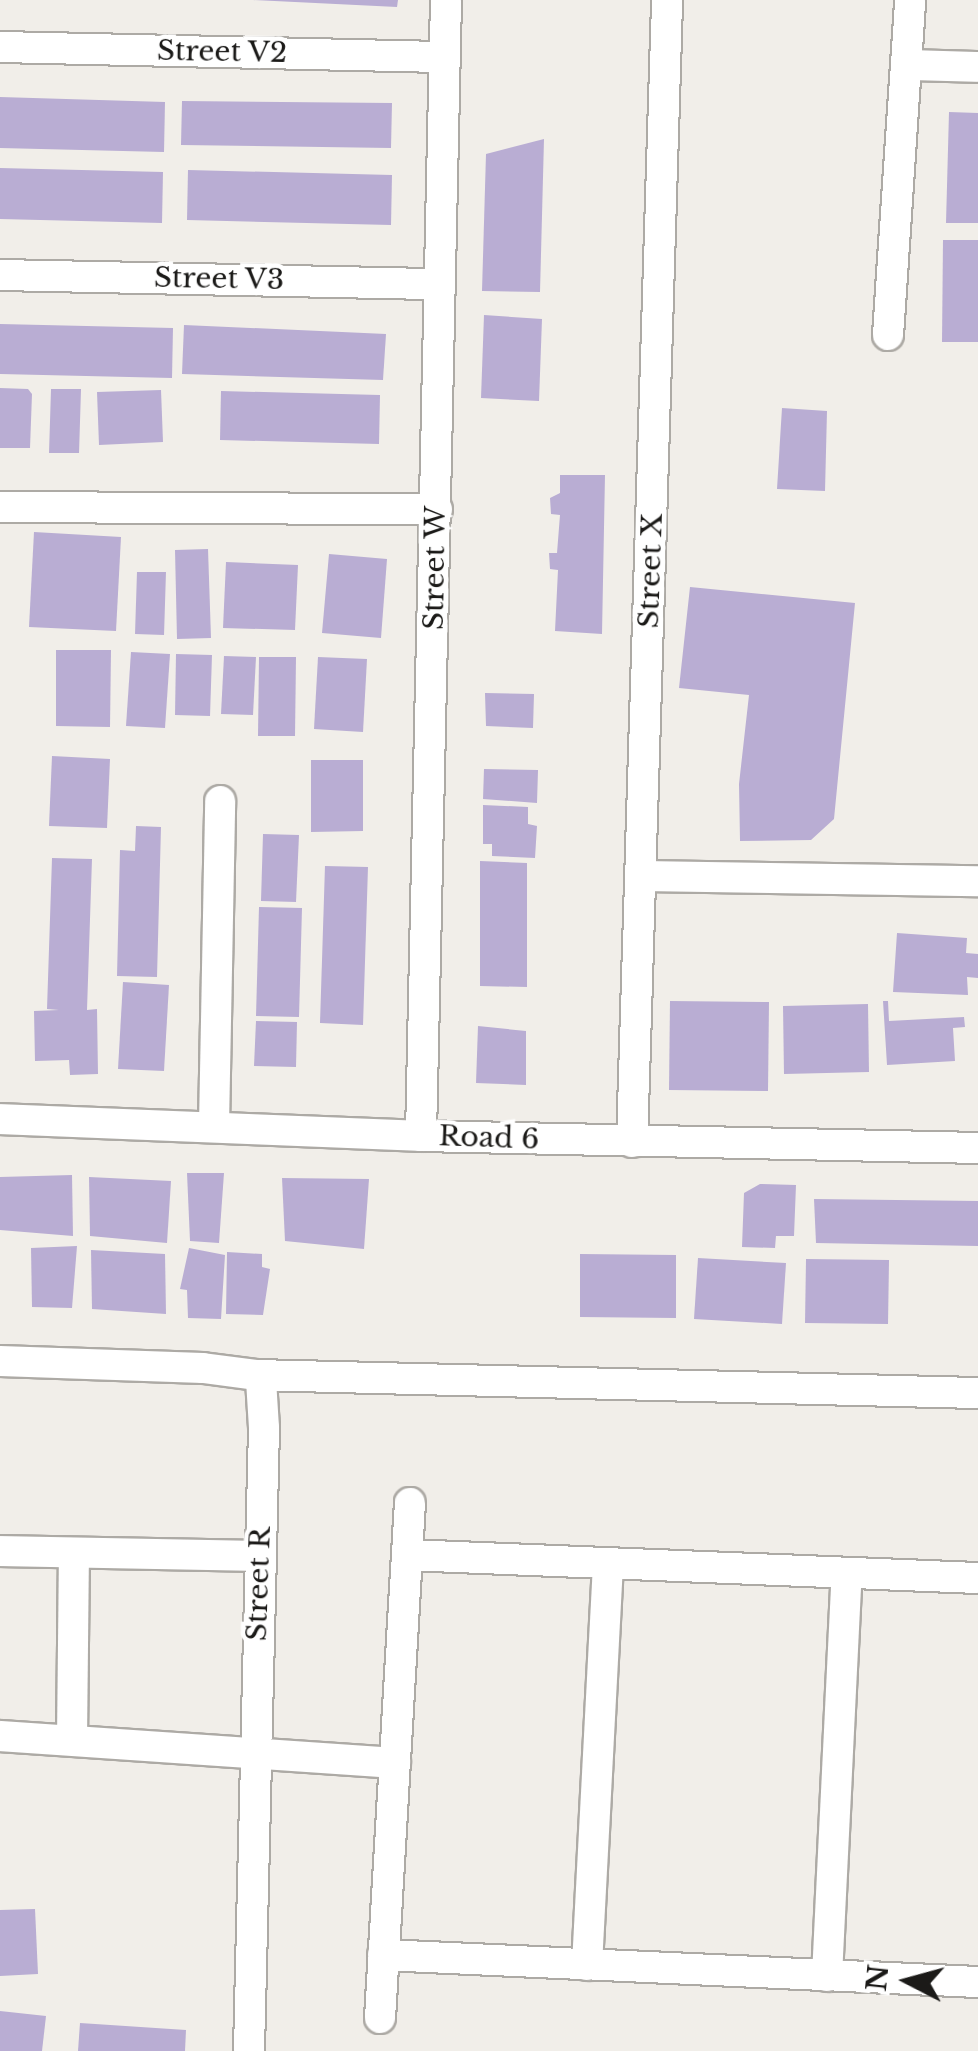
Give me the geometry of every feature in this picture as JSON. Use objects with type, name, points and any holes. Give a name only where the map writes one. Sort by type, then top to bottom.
[{"type":"street","name":"Street W","points":[[421,1136],[446,0]]},
{"type":"street","name":"Street X","points":[[632,1142],[667,0]]},
{"type":"street","points":[[888,335],[910,0]]},
{"type":"street","name":"Street V2","points":[[0,47],[444,57]]},
{"type":"street","points":[[908,66],[978,68]]},
{"type":"street","name":"Street V3","points":[[0,276],[439,284]]},
{"type":"street","points":[[0,507],[437,509]]},
{"type":"street","points":[[214,1125],[220,801]]},
{"type":"street","points":[[642,876],[978,881]]},
{"type":"street","name":"Road 6","points":[[0,1120],[214,1125],[421,1136],[978,1148]]},
{"type":"street","points":[[0,1362],[202,1368],[256,1374],[978,1393]]},
{"type":"street","name":"Street R","points":[[249,2051],[253,1754],[264,1428],[256,1374]]},
{"type":"street","points":[[380,2018],[410,1503]]},
{"type":"street","points":[[0,1551],[260,1556]]},
{"type":"street","points":[[72,1740],[74,1553]]},
{"type":"street","points":[[407,1555],[978,1578]]},
{"type":"street","points":[[587,1965],[608,1564]]},
{"type":"street","points":[[827,1976],[847,1573]]},
{"type":"street","points":[[0,1736],[394,1763]]},
{"type":"street","points":[[384,1955],[978,1982]]},
{"type":"building","points":[[253,0],[398,0],[397,7]]},
{"type":"building","points":[[0,97],[165,102],[164,152],[0,148]]},
{"type":"building","points":[[182,101],[392,103],[391,148],[181,145]]},
{"type":"building","points":[[949,112],[978,113],[978,223],[946,223]]},
{"type":"building","points":[[544,139],[540,292],[482,291],[486,154]]},
{"type":"building","points":[[0,168],[163,172],[162,223],[0,219]]},
{"type":"building","points":[[188,170],[392,175],[391,225],[187,220]]},
{"type":"building","points":[[943,240],[978,240],[978,342],[942,342]]},
{"type":"building","points":[[484,315],[542,319],[539,401],[481,398]]},
{"type":"building","points":[[0,324],[173,328],[172,378],[0,374]]},
{"type":"building","points":[[184,325],[386,334],[383,380],[182,374]]},
{"type":"building","points":[[0,388],[28,389],[32,394],[30,448],[0,448]]},
{"type":"building","points":[[51,389],[81,389],[79,453],[49,453]]},
{"type":"building","points":[[161,390],[163,442],[99,445],[97,392]]},
{"type":"building","points":[[221,391],[380,395],[379,444],[220,440]]},
{"type":"building","points":[[782,408],[827,411],[825,491],[777,489]]},
{"type":"building","points":[[560,475],[605,475],[602,634],[555,631],[558,570],[550,569],[549,553],[557,553],[560,515],[551,514],[550,498],[560,493]]},
{"type":"building","points":[[34,532],[121,537],[116,631],[29,627]]},
{"type":"building","points":[[208,549],[211,638],[177,639],[175,550]]},
{"type":"building","points":[[329,554],[387,559],[381,638],[322,633]]},
{"type":"building","points":[[226,562],[298,565],[295,630],[223,628]]},
{"type":"building","points":[[137,572],[166,572],[164,635],[135,634]]},
{"type":"building","points":[[690,587],[855,603],[834,819],[811,840],[740,841],[739,784],[749,695],[679,688]]},
{"type":"building","points":[[56,650],[111,650],[110,727],[56,726]]},
{"type":"building","points":[[131,652],[170,654],[165,728],[126,726]]},
{"type":"building","points":[[176,654],[212,655],[210,716],[175,715]]},
{"type":"building","points":[[224,656],[256,657],[253,715],[221,714]]},
{"type":"building","points":[[259,657],[296,657],[295,736],[258,736]]},
{"type":"building","points":[[318,657],[367,659],[363,732],[314,729]]},
{"type":"building","points":[[485,693],[534,694],[533,728],[486,726]]},
{"type":"building","points":[[52,756],[110,759],[107,828],[49,826]]},
{"type":"building","points":[[311,760],[363,760],[363,831],[311,832]]},
{"type":"building","points":[[484,769],[538,770],[537,803],[483,799]]},
{"type":"building","points":[[483,805],[528,807],[528,824],[537,826],[535,858],[492,856],[492,844],[483,844]]},
{"type":"building","points":[[136,826],[161,827],[157,977],[117,976],[120,850],[135,851]]},
{"type":"building","points":[[263,834],[299,835],[296,902],[261,901]]},
{"type":"building","points":[[52,858],[92,859],[87,1010],[97,1009],[98,1074],[70,1075],[69,1060],[35,1061],[34,1011],[59,1010],[47,1009]]},
{"type":"building","points":[[480,861],[527,863],[527,987],[480,986]]},
{"type":"building","points":[[325,866],[368,867],[363,1025],[320,1023]]},
{"type":"building","points":[[259,907],[302,908],[299,1017],[256,1016]]},
{"type":"building","points":[[897,933],[967,938],[966,953],[978,954],[978,978],[967,977],[968,995],[893,992]]},
{"type":"building","points":[[123,982],[169,985],[164,1071],[118,1069]]},
{"type":"building","points":[[670,1001],[769,1002],[768,1091],[669,1090]]},
{"type":"building","points":[[883,1001],[888,1001],[889,1021],[964,1017],[965,1027],[953,1028],[955,1061],[887,1065]]},
{"type":"building","points":[[868,1004],[869,1072],[784,1074],[783,1006]]},
{"type":"building","points":[[256,1021],[297,1022],[296,1067],[254,1066]]},
{"type":"building","points":[[478,1026],[526,1031],[526,1085],[476,1083]]},
{"type":"building","points":[[187,1173],[224,1173],[219,1243],[190,1241]]},
{"type":"building","points":[[72,1175],[73,1236],[0,1230],[0,1177]]},
{"type":"building","points":[[89,1177],[171,1181],[167,1243],[90,1236]]},
{"type":"building","points":[[282,1178],[369,1179],[364,1249],[285,1241]]},
{"type":"building","points":[[760,1184],[796,1185],[794,1236],[776,1236],[775,1248],[742,1247],[744,1193]]},
{"type":"building","points":[[814,1199],[978,1201],[978,1246],[816,1243]]},
{"type":"building","points":[[77,1246],[72,1308],[32,1307],[31,1248]]},
{"type":"building","points":[[189,1248],[225,1255],[221,1319],[188,1318],[187,1290],[180,1289]]},
{"type":"building","points":[[91,1250],[165,1254],[166,1314],[92,1309]]},
{"type":"building","points":[[227,1252],[262,1254],[262,1267],[270,1269],[263,1315],[226,1314]]},
{"type":"building","points":[[580,1254],[676,1255],[676,1318],[580,1317]]},
{"type":"building","points":[[698,1258],[786,1263],[782,1324],[694,1319]]},
{"type":"building","points":[[806,1259],[889,1260],[888,1324],[805,1323]]},
{"type":"building","points":[[35,1909],[38,1974],[0,1976],[0,1910]]},
{"type":"building","points":[[0,2011],[46,2016],[42,2051],[0,2051]]},
{"type":"building","points":[[80,2023],[186,2030],[185,2051],[78,2051]]}]
